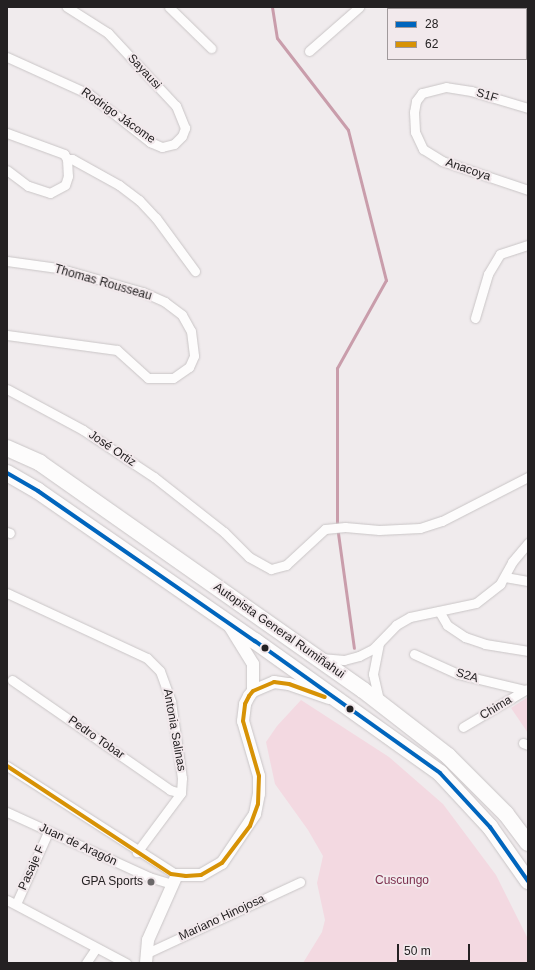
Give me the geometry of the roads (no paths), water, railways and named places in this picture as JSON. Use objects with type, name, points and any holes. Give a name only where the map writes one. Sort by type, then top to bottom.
[{"type":"highway","name":"Autopista General Rumiñahui","points":[[7,448],[40,463],[320,658],[448,756],[506,814],[528,843]]},
{"type":"highway","name":"Autopista General Rumiñahui","points":[[7,472],[38,491],[440,774],[490,827],[528,881]]},
{"type":"street","name":"Sayausi","points":[[67,7],[108,33],[176,106],[185,128],[182,136],[174,144],[162,147]]},
{"type":"street","points":[[169,7],[211,48]]},
{"type":"street","points":[[309,51],[359,7]]},
{"type":"street","name":"Rodrigo Jácome","points":[[7,57],[89,94],[150,142],[162,147]]},
{"type":"street","name":"S1F","points":[[446,87],[471,91],[528,108]]},
{"type":"street","name":"Anacoya","points":[[446,87],[422,93],[416,102],[415,132],[423,149],[442,161],[528,190]]},
{"type":"street","points":[[7,133],[58,152],[67,159],[72,159],[119,185],[139,200],[156,218],[195,271]]},
{"type":"street","points":[[7,170],[28,186],[50,192],[65,185],[68,176],[67,159]]},
{"type":"street","points":[[475,318],[488,274],[500,254],[528,245]]},
{"type":"street","name":"Thomas Rousseau","points":[[7,261],[58,268],[143,292],[165,302],[182,315],[191,331],[194,356],[189,367],[173,378],[155,379],[148,378],[117,350],[7,335]]},
{"type":"street","name":"José Ortiz","points":[[7,389],[83,430],[154,477],[209,521],[249,557],[271,569],[279,568],[292,561],[325,529],[345,527],[379,530],[420,528],[442,521],[528,477]]},
{"type":"street","points":[[320,658],[352,659],[366,653],[379,644],[402,620],[476,603],[493,591],[505,577],[512,562],[528,543]]},
{"type":"street","points":[[505,577],[528,581]]},
{"type":"street","name":"Antonia Salinas","points":[[7,594],[147,658],[160,671],[171,702],[182,778],[181,793]]},
{"type":"street","points":[[439,612],[447,625],[465,637],[485,644],[528,651]]},
{"type":"street","points":[[7,766],[137,852],[174,880],[201,875],[222,863],[250,826],[255,814],[259,794],[259,776],[243,721],[245,704],[253,691],[254,670],[250,657],[229,625]]},
{"type":"street","points":[[379,644],[373,674],[380,704]]},
{"type":"street","name":"S2A","points":[[414,654],[458,674],[526,689]]},
{"type":"street","name":"Pedro Tobar","points":[[12,680],[170,790],[181,793]]},
{"type":"street","points":[[253,691],[266,684],[282,683],[337,701]]},
{"type":"street","name":"Chima","points":[[463,727],[526,689]]},
{"type":"street","points":[[137,852],[181,793]]},
{"type":"street","name":"Juan de Aragón","points":[[7,812],[149,877],[174,880]]},
{"type":"street","name":"Pasaje F","points":[[16,904],[48,832]]},
{"type":"street","name":"Mariano Hinojosa","points":[[145,959],[174,880]]},
{"type":"street","name":"Mariano Hinojosa","points":[[145,959],[300,882]]},
{"type":"street","points":[[7,900],[126,963]]},
{"type":"street","points":[[86,963],[96,948]]},
{"type":"waterway","points":[[272,7],[277,38],[348,130],[386,280],[337,368],[337,526],[354,648]]},
{"type":"place","name":"GPA Sports","points":[[151,882]]},
{"type":"park label","name":"Cuscungo","points":[[402,881]]}]
